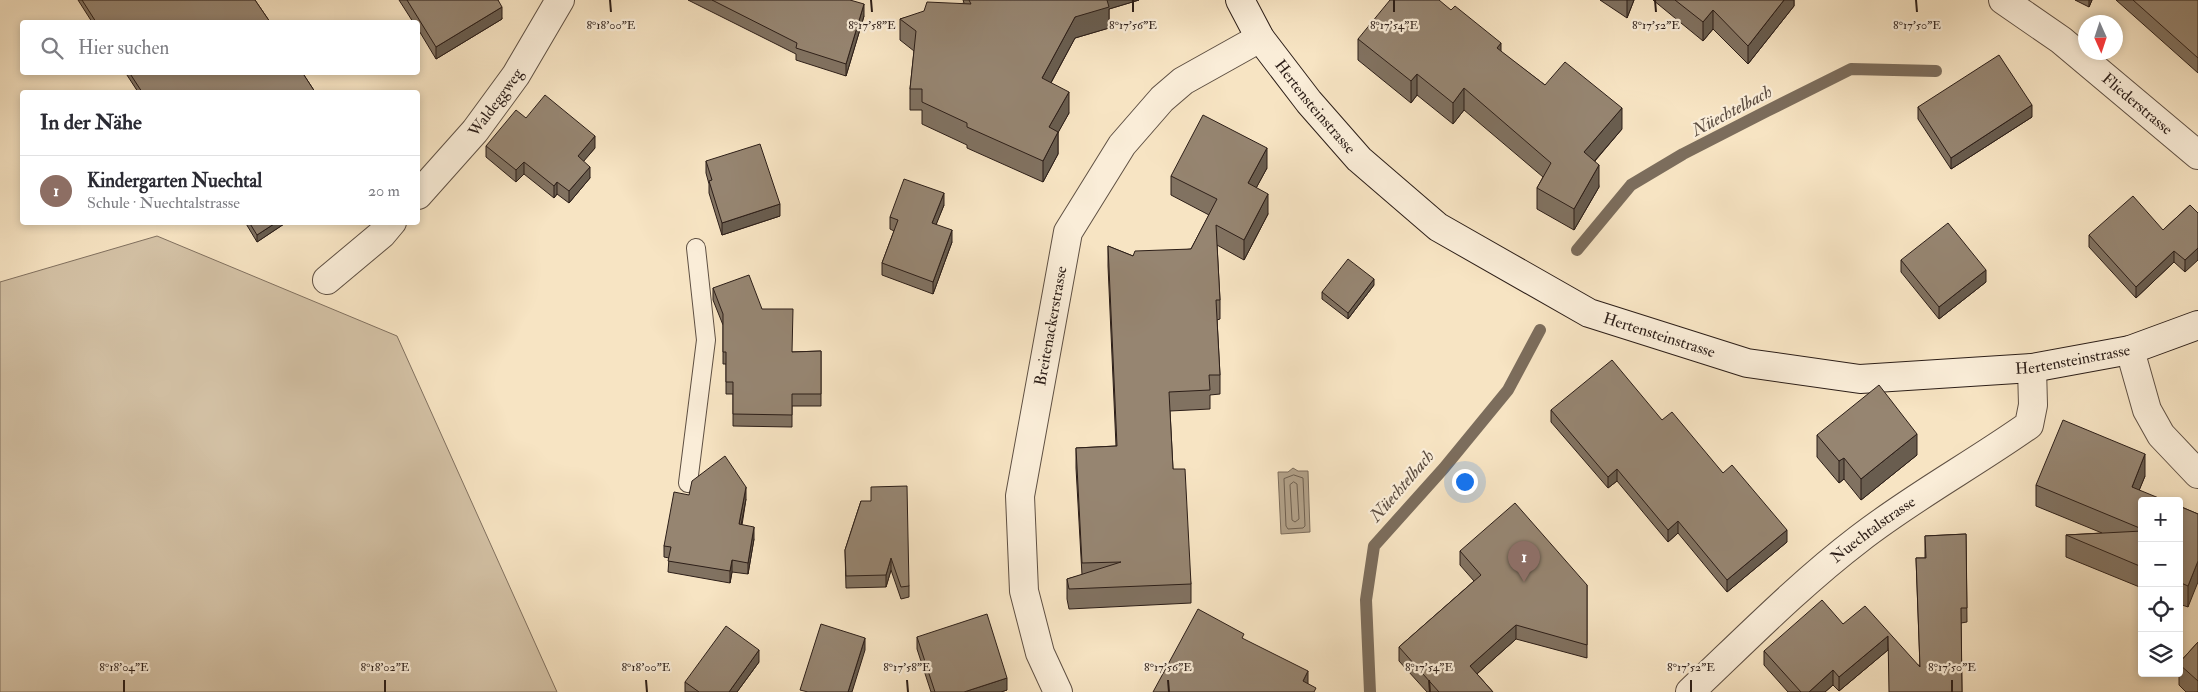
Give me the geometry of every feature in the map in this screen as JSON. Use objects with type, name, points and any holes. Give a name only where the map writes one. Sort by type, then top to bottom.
[{"type":"street","name":"Waldeggweg","points":[[420,193],[475,131],[516,76],[560,0]]},
{"type":"street","name":"Hertensteinstrasse","points":[[1240,0],[1260,38],[1308,102],[1360,159],[1438,227],[1588,313],[1747,363],[1860,379],[2032,368],[2130,350],[2198,325]]},
{"type":"street","name":"Fliederstrasse","points":[[2003,0],[2061,40],[2198,155]]},
{"type":"street","name":"Breitenackerstrasse","points":[[1058,692],[1040,654],[1024,590],[1020,496],[1068,232],[1122,145],[1162,99],[1183,81],[1260,38]]},
{"type":"street","points":[[327,280],[382,234],[390,225]]},
{"type":"street","points":[[2130,350],[2147,410],[2161,434],[2198,474]]},
{"type":"street","name":"Nuechtalstrasse","points":[[1690,692],[1859,538],[1916,498],[2029,425],[2033,405],[2032,368]]},
{"type":"lane","points":[[688,483],[706,340],[696,248]]},
{"type":"shaded area","points":[[157,236],[397,336],[557,692],[0,692],[0,282]]},
{"type":"water","points":[[1293,468],[1298,471],[1308,471],[1310,532],[1281,534],[1278,472],[1288,472]]},
{"type":"building","points":[[82,0],[255,0],[269,20],[95,20]]},
{"type":"building","points":[[407,0],[498,0],[502,7],[436,47]]},
{"type":"building","points":[[712,0],[850,0],[864,4],[846,64],[796,48],[797,43]]},
{"type":"building","points":[[969,0],[1107,0],[1109,7],[1075,17],[1042,78],[1069,92],[1049,127],[1058,132],[1043,161],[967,127],[967,123],[922,102],[922,89],[910,89],[916,31],[900,19],[924,11],[927,2],[971,4]]},
{"type":"building","points":[[1390,0],[1439,0],[1451,10],[1455,6],[1501,43],[1497,48],[1545,85],[1565,62],[1622,108],[1584,152],[1599,165],[1574,209],[1537,188],[1551,163],[1464,88],[1453,103],[1417,74],[1411,81],[1358,39]]},
{"type":"building","points":[[1675,0],[1784,0],[1748,46],[1713,10],[1703,22]]},
{"type":"building","points":[[2133,0],[2198,0],[2198,58]]},
{"type":"building","points":[[1999,55],[2032,105],[1951,158],[1918,107]]},
{"type":"building","points":[[131,75],[304,75],[314,90],[141,90]]},
{"type":"building","points":[[545,95],[595,136],[578,156],[590,167],[569,191],[557,182],[554,186],[524,162],[516,170],[486,146],[516,110],[526,118]]},
{"type":"building","points":[[1203,115],[1267,148],[1248,183],[1268,194],[1244,240],[1216,225],[1220,300],[1216,300],[1220,375],[1209,375],[1210,390],[1169,392],[1173,469],[1185,469],[1191,584],[1069,589],[1067,579],[1121,562],[1082,563],[1076,448],[1117,446],[1108,246],[1133,256],[1135,251],[1191,249],[1217,199],[1171,176]]},
{"type":"building","points":[[760,144],[780,204],[722,223],[709,181],[712,180],[706,161]]},
{"type":"building","points":[[904,179],[944,193],[932,223],[952,230],[933,282],[882,263],[898,220],[890,217]]},
{"type":"building","points":[[2133,196],[2163,230],[2190,205],[2198,213],[2198,248],[2185,260],[2174,251],[2136,287],[2089,235]]},
{"type":"building","points":[[1948,223],[1986,270],[1939,307],[1901,260]]},
{"type":"building","points":[[251,225],[272,225],[257,235]]},
{"type":"building","points":[[1348,259],[1374,279],[1348,313],[1322,292]]},
{"type":"building","points":[[749,275],[762,309],[793,309],[792,352],[821,351],[821,394],[792,394],[792,415],[733,414],[733,382],[726,382],[726,352],[723,352],[723,314],[713,288]]},
{"type":"building","points":[[1612,360],[1662,420],[1672,412],[1723,473],[1732,465],[1787,530],[1727,580],[1678,521],[1668,530],[1617,469],[1608,477],[1551,410]]},
{"type":"building","points":[[1879,385],[1917,434],[1861,479],[1844,458],[1839,461],[1817,435]]},
{"type":"building","points":[[2063,420],[2145,454],[2132,487],[2156,497],[2138,497],[2138,527],[2036,485]]},
{"type":"building","points":[[725,456],[746,487],[739,524],[754,527],[748,563],[732,560],[730,571],[668,561],[671,547],[664,546],[674,492],[689,495],[692,481]]},
{"type":"building","points":[[907,486],[909,586],[901,587],[891,558],[886,575],[846,576],[845,550],[861,501],[871,501],[871,487]]},
{"type":"building","points":[[1515,503],[1587,585],[1587,645],[1516,625],[1470,666],[1493,692],[1439,692],[1399,647],[1481,575],[1460,551]]},
{"type":"building","points":[[2183,508],[2198,514],[2198,561],[2188,586],[2183,584]]},
{"type":"building","points":[[2138,531],[2138,565],[2066,535]]},
{"type":"building","points":[[1966,534],[1967,608],[1961,608],[1962,692],[1889,692],[1888,636],[1839,677],[1833,670],[1809,692],[1801,692],[1764,651],[1822,600],[1843,624],[1865,606],[1920,667],[1916,558],[1926,558],[1925,536]]},
{"type":"building","points":[[1198,609],[1244,634],[1242,638],[1308,671],[1303,681],[1316,688],[1314,692],[1153,692]]},
{"type":"building","points":[[987,614],[1007,678],[964,692],[935,692],[917,637]]},
{"type":"building","points":[[821,624],[865,638],[848,692],[808,692],[800,690]]},
{"type":"building","points":[[726,626],[759,650],[729,692],[699,692],[685,682]]},
{"type":"building","points":[[2198,642],[2198,681],[2183,668],[2183,659]]},
{"type":"waterway","name":"Nüechtelbach","points":[[1577,250],[1631,185],[1683,154],[1851,69],[1936,71]]},
{"type":"waterway","name":"Nüechtelbach","points":[[1370,692],[1366,600],[1374,546],[1444,468],[1508,390],[1540,330]]},
{"type":"place","name":"Kindergarten Nuechtal","points":[[1524,582]]}]
